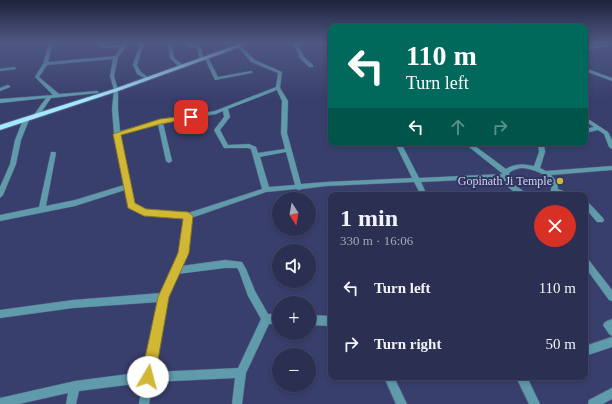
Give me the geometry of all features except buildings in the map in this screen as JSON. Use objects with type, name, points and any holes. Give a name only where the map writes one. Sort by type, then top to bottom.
[{"type":"main road","points":[[0,128],[101,92],[116,89],[195,62]]},
{"type":"street","points":[[58,96],[38,78],[45,64],[67,62]]},
{"type":"street","points":[[115,62],[112,76],[116,89],[115,109],[117,134],[126,187],[131,205],[144,212],[188,216],[266,190],[299,188],[326,184],[417,181],[506,174],[515,166],[523,165],[544,173],[556,185],[554,192]]},
{"type":"street","points":[[136,62],[135,65],[139,73],[146,78]]},
{"type":"street","points":[[176,62],[181,66]]},
{"type":"street","points":[[206,62],[217,79],[251,72]]},
{"type":"street","points":[[255,62],[280,72],[278,88],[285,101],[284,133],[299,188]]},
{"type":"street","points":[[306,62],[311,66]]},
{"type":"street","points":[[0,70],[14,68]]},
{"type":"street","points":[[588,70],[612,80]]},
{"type":"street","points":[[0,90],[8,86]]},
{"type":"street","points":[[117,134],[160,122],[216,112],[278,88]]},
{"type":"street","points":[[0,101],[101,92]]},
{"type":"street","points":[[36,116],[49,97]]},
{"type":"street","points":[[225,108],[227,117],[217,130],[224,145],[230,147],[252,147],[257,155],[266,190]]},
{"type":"street","points":[[0,195],[13,164],[18,140],[26,120]]},
{"type":"street","points":[[588,121],[606,133],[612,148]]},
{"type":"street","points":[[160,122],[169,161]]},
{"type":"street","points":[[588,130],[599,128]]},
{"type":"street","points":[[400,146],[422,192]]},
{"type":"street","points":[[471,146],[506,174],[511,186],[520,192]]},
{"type":"street","points":[[536,169],[542,152],[541,146]]},
{"type":"street","points":[[257,155],[289,150]]},
{"type":"street","points":[[42,210],[53,153]]},
{"type":"street","points":[[544,173],[612,168]]},
{"type":"street","points":[[0,218],[75,203],[126,187]]},
{"type":"street","points":[[588,206],[600,220]]},
{"type":"street","points":[[144,404],[164,297],[184,253],[188,216]]},
{"type":"street","points":[[175,271],[225,264],[239,264],[250,293],[266,319]]},
{"type":"street","points":[[588,265],[612,297]]},
{"type":"street","points":[[0,314],[73,304],[164,297]]},
{"type":"street","points":[[266,319],[272,319]]},
{"type":"street","points":[[237,404],[241,372],[266,319]]},
{"type":"street","points":[[316,320],[328,321]]},
{"type":"street","points":[[612,324],[608,325],[612,331]]},
{"type":"street","points":[[588,350],[612,342]]},
{"type":"street","points":[[0,403],[75,386],[148,377],[241,372]]},
{"type":"street","points":[[391,380],[402,404]]},
{"type":"street","points":[[523,380],[535,404]]},
{"type":"street","points":[[71,404],[75,386]]},
{"type":"street","points":[[593,404],[612,393]]},
{"type":"place","name":"Gopinath Ji Temple","points":[[560,181]]},
{"type":"route","points":[[148,377],[164,297],[184,253],[188,216],[170,213],[144,212],[131,205],[125,183],[117,134],[160,122],[191,117]]}]
